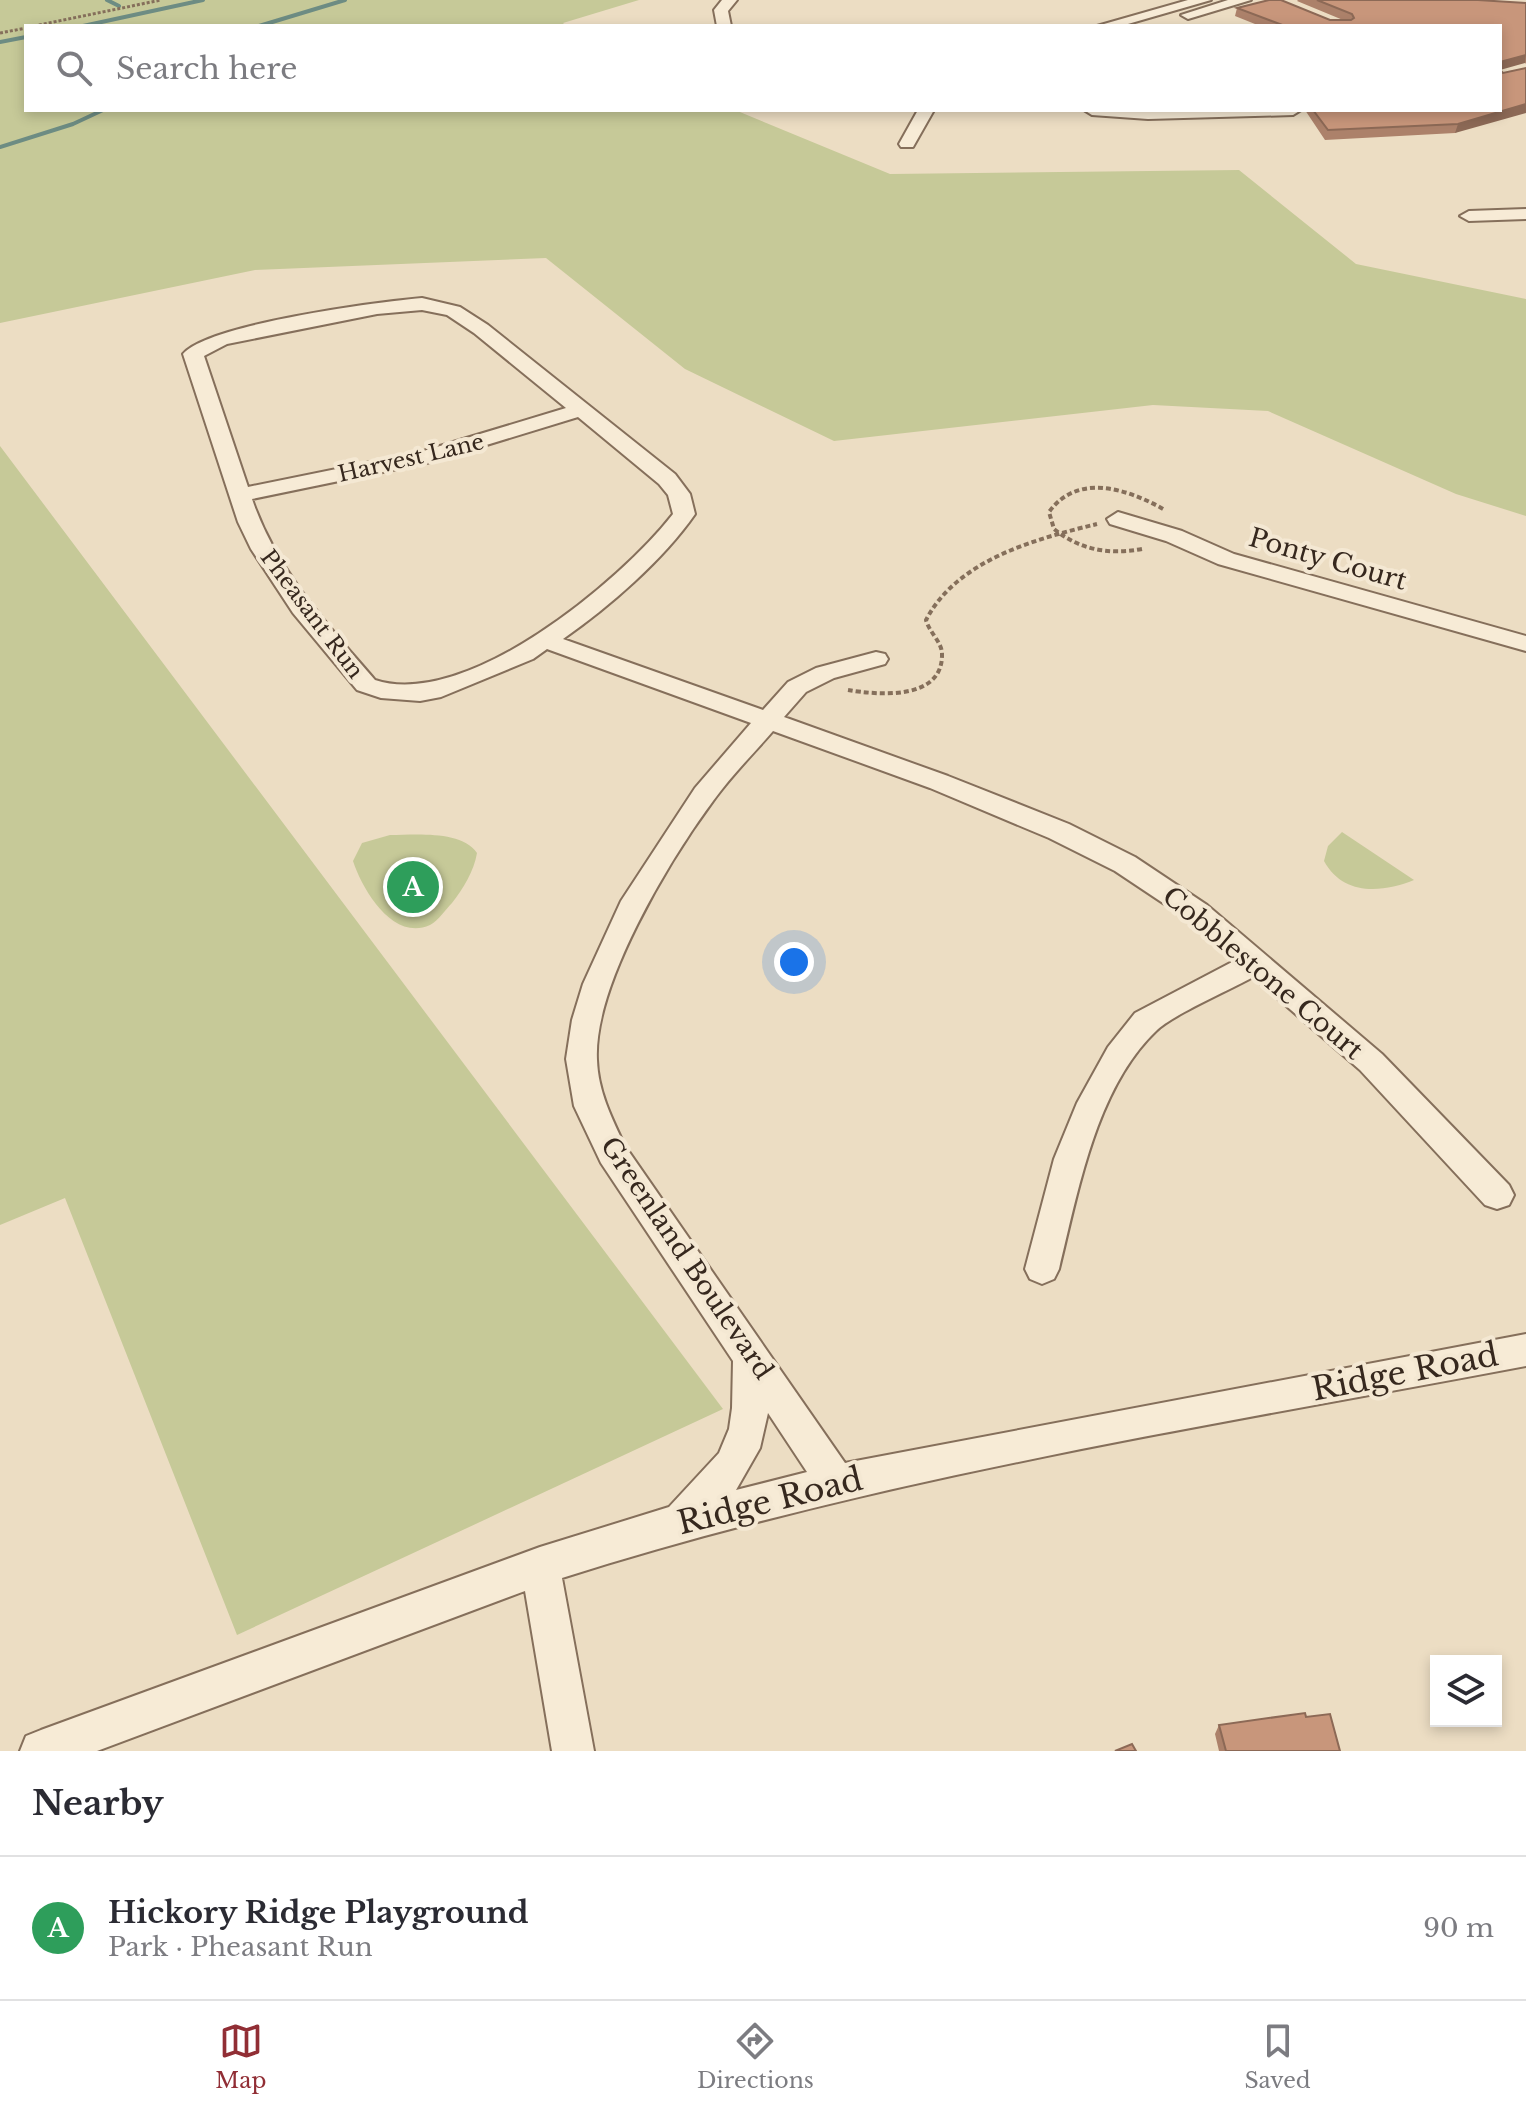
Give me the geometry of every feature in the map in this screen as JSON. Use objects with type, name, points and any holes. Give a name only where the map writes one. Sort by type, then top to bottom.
[{"type":"street","points":[[723,24],[721,10],[730,0]]},
{"type":"street","points":[[1112,24],[1204,0]]},
{"type":"street","points":[[1152,24],[1244,0]]},
{"type":"street","points":[[907,144],[925,112]]},
{"type":"street","points":[[1120,112],[1220,112]]},
{"type":"street","points":[[1469,216],[1526,214]]},
{"type":"street","name":"Pheasant Run","points":[[402,305],[441,307],[472,323],[579,410],[667,479],[679,494],[684,514],[664,540],[547,641],[441,689],[399,693],[366,685],[301,608],[270,561],[249,522],[193,354],[221,339],[377,308],[402,305]]},
{"type":"street","name":"Harvest Lane","points":[[240,495],[424,458],[579,410]]},
{"type":"street","name":"Ponty Court","points":[[1118,519],[1174,536],[1226,559],[1526,644]]},
{"type":"street","name":"Cobblestone Court","points":[[547,641],[939,782],[1059,831],[1125,864],[1197,912],[1371,1062],[1497,1195]]},
{"type":"street","name":"Greenland Boulevard","points":[[836,1483],[613,1154],[590,1106],[581,1059],[587,1020],[598,984],[635,901],[704,794],[797,687],[825,673],[876,659]]},
{"type":"street","points":[[1042,1269],[1070,1159],[1093,1103],[1119,1055],[1146,1021],[1255,963]]},
{"type":"street","name":"Ridge Road","points":[[41,1751],[540,1566],[680,1522],[836,1483],[1526,1350]]},
{"type":"street","points":[[680,1522],[719,1486],[736,1462],[753,1395],[751,1355]]},
{"type":"street","points":[[540,1566],[573,1751]]},
{"type":"path","points":[[44,24],[161,0]]},
{"type":"path","points":[[0,33],[24,28]]},
{"type":"path","points":[[797,687],[815,695],[833,688],[890,695],[924,684],[940,668],[942,654],[938,643],[928,632],[926,620],[938,597],[953,583],[969,571],[1059,534],[1118,519]]},
{"type":"green space","points":[[0,0],[639,0],[564,24],[24,24],[24,112],[740,112],[890,174],[1239,170],[1356,264],[1526,299],[1526,516],[1456,494],[1268,411],[1153,405],[834,441],[685,369],[546,258],[255,270],[0,323]]},
{"type":"green space","points":[[0,446],[723,1409],[237,1635],[65,1198],[0,1225]]},
{"type":"green space","points":[[1342,832],[1414,880],[1376,889],[1352,886],[1342,881],[1324,861],[1328,846]]},
{"type":"green space","points":[[390,835],[449,837],[460,840],[477,853],[471,873],[460,892],[430,925],[416,928],[392,920],[372,898],[357,872],[353,861],[362,843]]},
{"type":"building","points":[[1281,0],[1330,20],[1351,20],[1354,18],[1352,14],[1317,0],[1526,3],[1526,55],[1502,61],[1502,24],[1280,24],[1237,8]]},
{"type":"building","points":[[1526,68],[1526,104],[1502,111],[1503,73]]},
{"type":"building","points":[[1314,112],[1499,112],[1458,124],[1328,130]]},
{"type":"building","points":[[1305,1713],[1306,1717],[1330,1714],[1340,1751],[1226,1751],[1219,1725]]},
{"type":"building","points":[[1132,1744],[1136,1751],[1115,1751]]},
{"type":"waterway","points":[[107,0],[119,6]]},
{"type":"waterway","points":[[92,24],[203,0]]},
{"type":"waterway","points":[[266,24],[345,0]]},
{"type":"waterway","points":[[0,42],[24,37]]},
{"type":"waterway","points":[[0,147],[73,124],[99,112]]},
{"type":"place","name":"Hickory Ridge Playground","points":[[413,887]]}]
